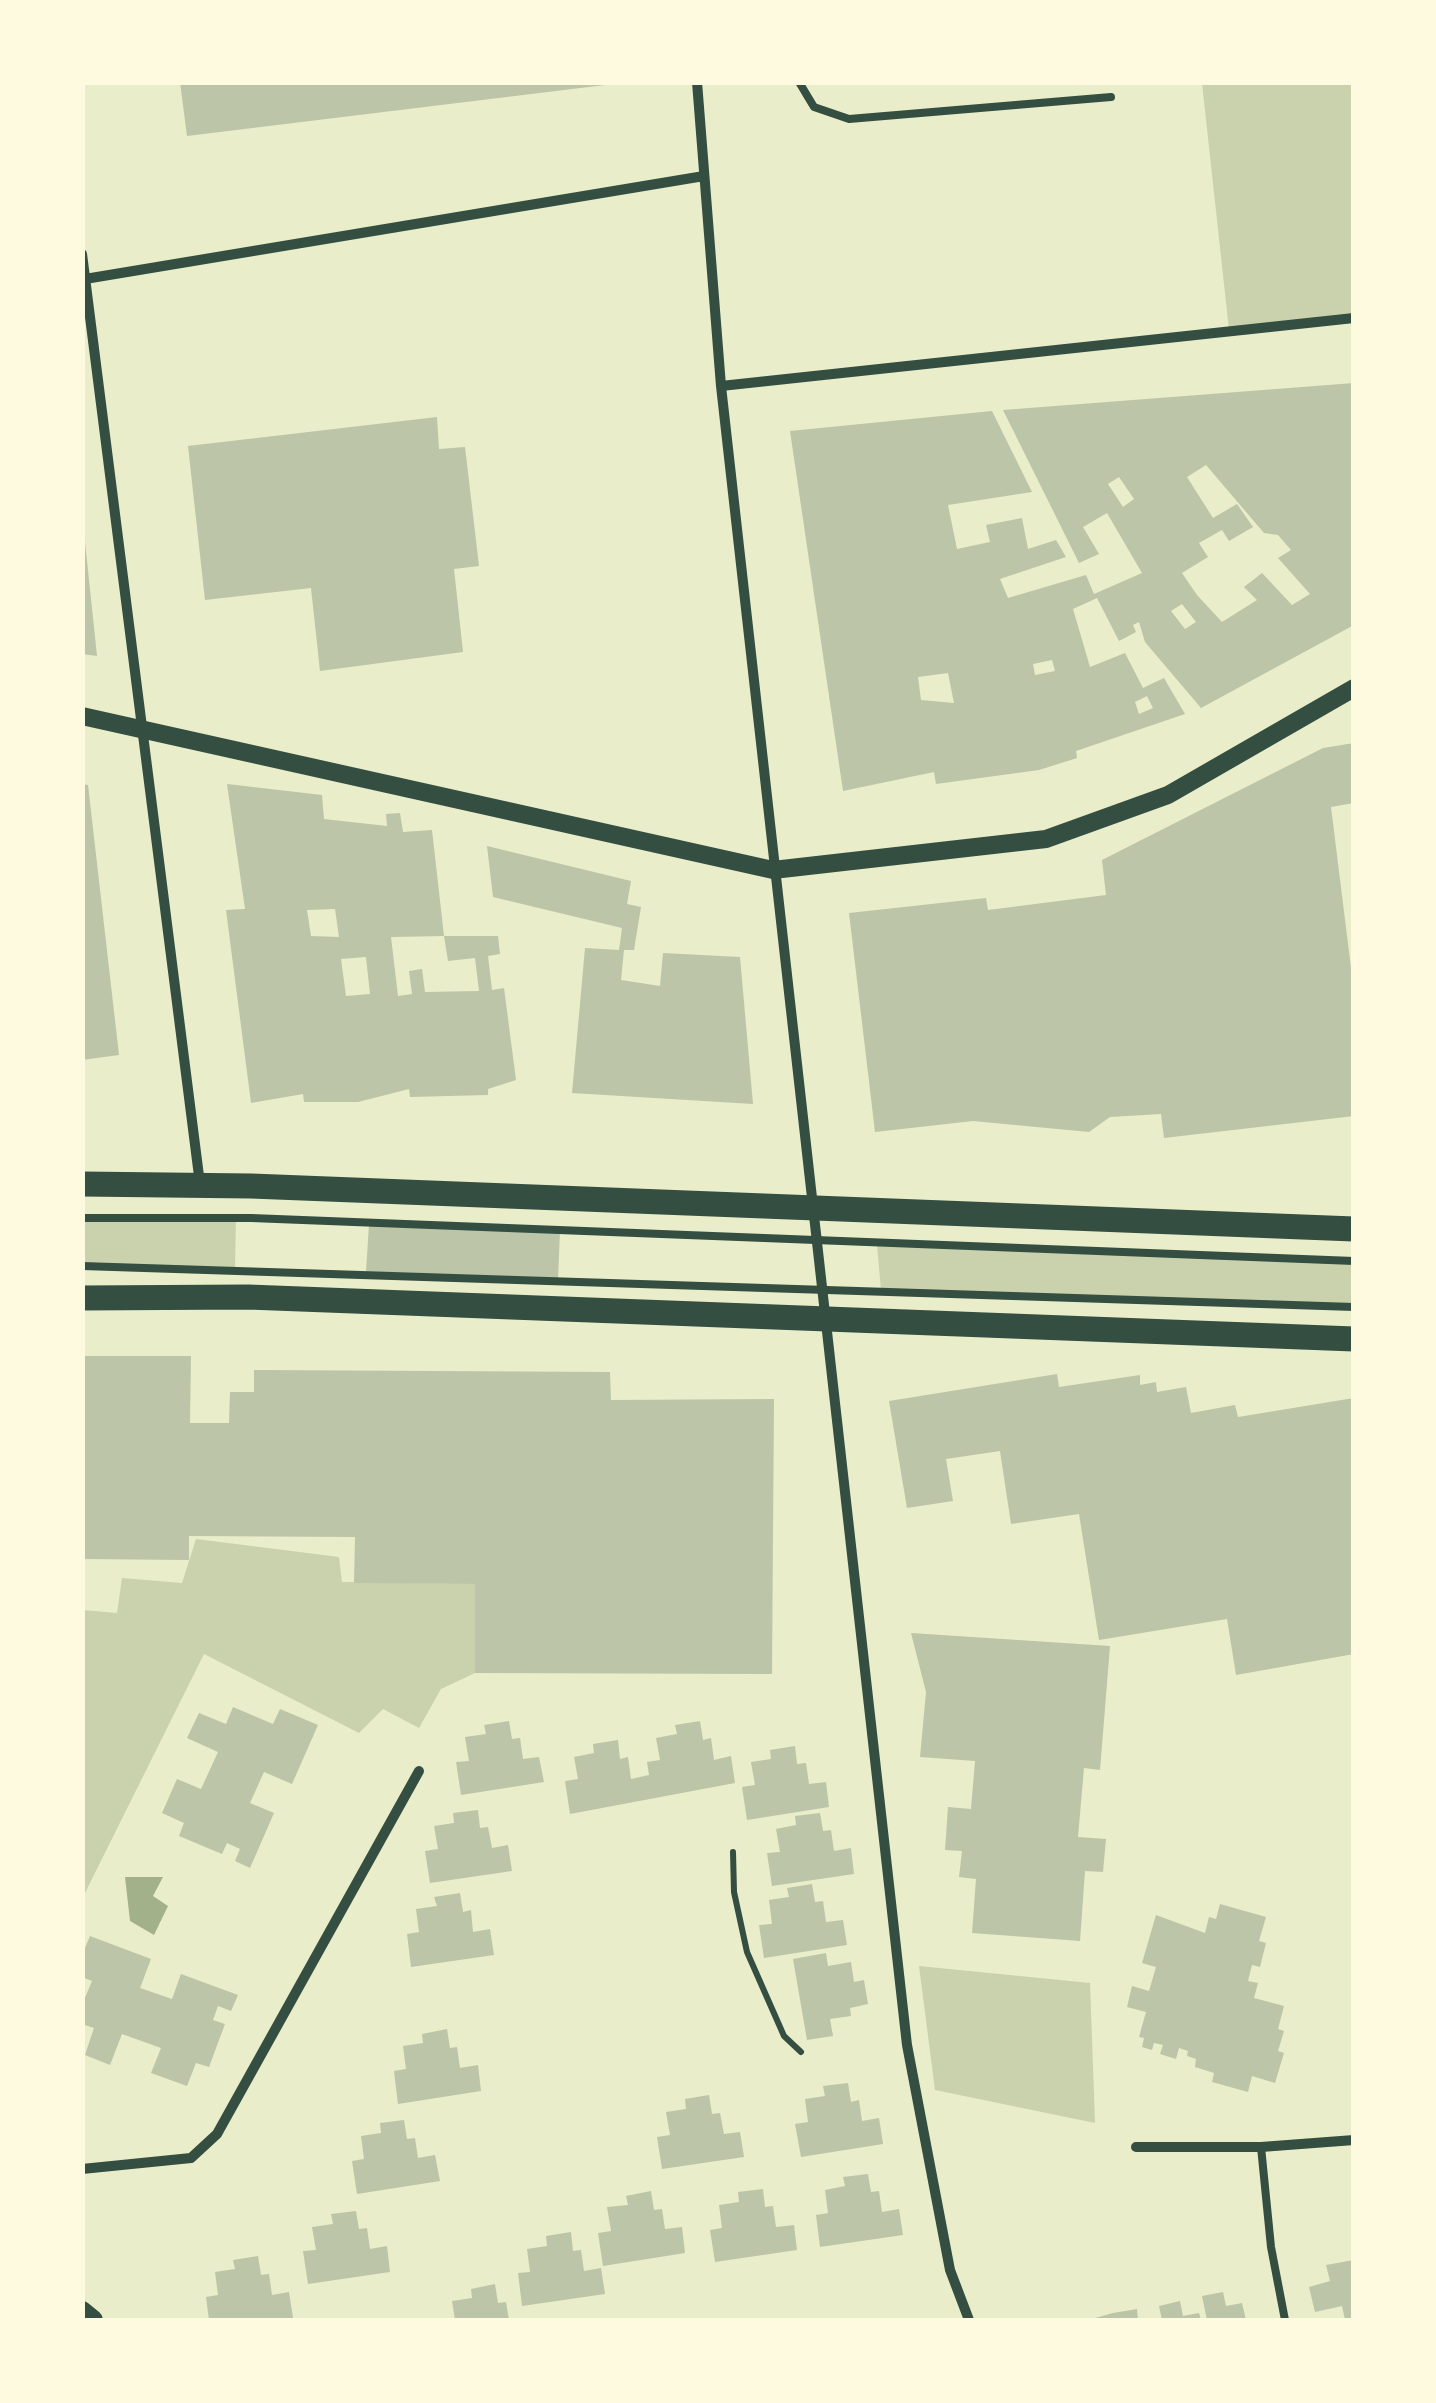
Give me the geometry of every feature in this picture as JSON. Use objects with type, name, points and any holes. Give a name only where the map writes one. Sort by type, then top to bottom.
[{"type":"main road","points":[[82,1184],[200,1184],[1354,1229]]},
{"type":"main road","points":[[82,1298],[248,1297],[1354,1339]]},
{"type":"main road","points":[[82,2312],[93,2320]]},
{"type":"street","points":[[697,82],[720,386],[908,2045],[950,2270],[969,2320]]},
{"type":"street","points":[[85,279],[704,176]]},
{"type":"street","points":[[82,254],[200,1184]]},
{"type":"street","points":[[720,386],[1354,318]]},
{"type":"street","points":[[82,716],[774,870],[1046,840],[1168,796],[1354,688]]},
{"type":"street","points":[[82,2169],[191,2158],[217,2134],[419,1770]]},
{"type":"street","points":[[1136,2147],[1262,2148],[1354,2140]]},
{"type":"lane","points":[[800,82],[814,106],[849,120],[1111,97]]},
{"type":"lane","points":[[82,1218],[236,1218],[1354,1261]]},
{"type":"lane","points":[[82,1266],[1354,1306]]},
{"type":"lane","points":[[1262,2148],[1271,2248],[1284,2320]]},
{"type":"path","points":[[733,1852],[734,1892],[747,1952],[784,2036],[800,2052]]},
{"type":"shaded area","points":[[1202,83],[1353,83],[1353,318],[1229,330]]},
{"type":"shaded area","points":[[83,1218],[236,1218],[235,1267],[83,1266]]},
{"type":"shaded area","points":[[877,1245],[1353,1261],[1353,1307],[881,1290]]},
{"type":"shaded area","points":[[196,1539],[339,1557],[342,1582],[475,1584],[475,1673],[441,1689],[419,1728],[383,1709],[359,1733],[204,1654],[83,1897],[83,1610],[117,1613],[122,1578],[182,1583]]},
{"type":"shaded area","points":[[125,1877],[163,1877],[153,1896],[168,1906],[154,1935],[130,1921]]},
{"type":"shaded area","points":[[919,1966],[1090,1983],[1095,2123],[935,2090]]},
{"type":"building","points":[[180,82],[605,82],[605,85],[187,136]]},
{"type":"building","points":[[1354,383],[1354,625],[1201,708],[1145,642],[1139,622],[1133,625],[1136,632],[1119,641],[1097,598],[1073,609],[1090,667],[1125,653],[1143,688],[1164,678],[1185,714],[1076,751],[1077,758],[1039,770],[936,784],[934,772],[843,791],[790,431],[992,411],[1032,492],[948,505],[957,549],[990,542],[986,525],[1022,518],[1028,549],[1056,540],[1066,557],[1000,579],[1008,598],[1086,575],[1094,594],[1142,573],[1107,513],[1083,527],[1099,554],[1079,563],[1003,410]],"holes":[[[1206,465],[1264,533],[1278,535],[1291,550],[1278,558],[1310,594],[1292,605],[1262,573],[1244,587],[1257,600],[1222,622],[1182,573],[1208,557],[1199,543],[1222,530],[1229,541],[1253,527],[1237,504],[1213,518],[1187,477]],[[1119,477],[1134,499],[1123,507],[1108,484]],[[1182,604],[1196,622],[1185,629],[1171,611]],[[1052,660],[1055,671],[1035,675],[1033,664]],[[948,673],[954,703],[921,700],[918,677]],[[1147,696],[1153,708],[1139,714],[1135,702]]]},
{"type":"building","points":[[437,417],[439,449],[465,447],[479,566],[454,569],[463,652],[320,671],[311,588],[205,600],[188,446]]},
{"type":"building","points":[[85,542],[97,656],[82,654]]},
{"type":"building","points":[[1354,743],[1354,803],[1331,807],[1354,992],[1354,1116],[1164,1138],[1161,1114],[1110,1117],[1089,1132],[973,1121],[875,1132],[849,913],[986,898],[988,910],[1106,895],[1102,860],[1323,748]]},
{"type":"building","points":[[82,784],[88,785],[119,1055],[82,1060]]},
{"type":"building","points":[[227,784],[322,795],[324,819],[387,826],[386,814],[400,813],[403,832],[432,830],[444,936],[498,936],[500,954],[488,956],[492,990],[504,988],[516,1080],[488,1089],[488,1095],[410,1097],[409,1089],[358,1102],[304,1102],[303,1094],[251,1103],[226,910],[245,909]],"holes":[[[335,909],[339,937],[311,936],[307,910]],[[444,936],[448,961],[475,958],[479,991],[425,992],[422,969],[409,971],[412,994],[398,996],[391,937]],[[366,957],[370,994],[346,996],[341,959]]]},
{"type":"building","points":[[487,846],[631,881],[627,904],[641,907],[634,950],[624,950],[621,980],[660,986],[663,953],[740,957],[753,1104],[572,1093],[585,948],[619,950],[622,928],[493,897]]},
{"type":"building","points":[[369,1224],[560,1231],[558,1279],[366,1272]]},
{"type":"building","points":[[82,1356],[191,1356],[190,1423],[229,1423],[230,1392],[254,1392],[254,1370],[610,1372],[611,1400],[774,1399],[772,1674],[475,1673],[475,1584],[354,1583],[355,1537],[189,1536],[189,1560],[82,1559]]},
{"type":"building","points":[[1057,1374],[1059,1387],[1140,1375],[1140,1385],[1156,1382],[1157,1392],[1186,1387],[1191,1413],[1235,1405],[1238,1417],[1354,1398],[1354,1654],[1236,1675],[1227,1619],[1099,1640],[1079,1514],[1011,1524],[1000,1451],[946,1459],[953,1501],[907,1508],[889,1401]]},
{"type":"building","points":[[911,1633],[1110,1646],[1100,1770],[1084,1768],[1078,1837],[1106,1839],[1103,1872],[1085,1871],[1080,1941],[972,1933],[976,1879],[959,1877],[962,1851],[945,1850],[948,1807],[971,1809],[975,1761],[920,1757],[926,1692]]},
{"type":"building","points":[[233,1707],[273,1724],[280,1709],[318,1725],[292,1784],[264,1772],[250,1803],[274,1813],[250,1868],[235,1861],[240,1849],[227,1843],[222,1854],[179,1836],[184,1823],[162,1813],[177,1779],[201,1789],[218,1752],[187,1738],[199,1713],[226,1724]]},
{"type":"building","points":[[509,1721],[512,1739],[520,1738],[523,1759],[539,1757],[544,1782],[461,1795],[456,1762],[469,1761],[465,1737],[486,1734],[484,1725]]},
{"type":"building","points":[[700,1721],[703,1740],[711,1738],[714,1760],[731,1756],[735,1783],[570,1814],[565,1781],[578,1779],[574,1757],[594,1753],[593,1744],[618,1740],[620,1759],[628,1757],[631,1779],[649,1775],[647,1762],[660,1760],[656,1738],[677,1734],[675,1725]]},
{"type":"building","points":[[795,1746],[797,1764],[806,1763],[809,1784],[826,1782],[829,1807],[747,1820],[742,1787],[755,1785],[751,1762],[771,1759],[770,1750]]},
{"type":"building","points":[[478,1810],[480,1828],[488,1827],[492,1848],[508,1845],[512,1871],[430,1883],[425,1851],[438,1849],[434,1826],[454,1823],[453,1813]]},
{"type":"building","points":[[820,1813],[823,1831],[831,1830],[834,1851],[851,1848],[854,1874],[772,1886],[767,1853],[780,1852],[776,1829],[796,1825],[795,1816]]},
{"type":"building","points":[[812,1884],[815,1902],[823,1901],[826,1922],[843,1920],[847,1945],[764,1958],[759,1925],[772,1924],[769,1900],[789,1897],[787,1888]]},
{"type":"building","points":[[460,1893],[463,1912],[471,1910],[473,1932],[490,1929],[494,1955],[411,1967],[407,1934],[419,1932],[416,1909],[437,1906],[434,1897]]},
{"type":"building","points":[[1220,1904],[1266,1917],[1259,1941],[1266,1943],[1260,1967],[1252,1965],[1248,1981],[1258,1983],[1254,1998],[1284,2006],[1278,2029],[1284,2031],[1278,2051],[1284,2053],[1275,2083],[1252,2076],[1248,2092],[1212,2082],[1214,2073],[1195,2067],[1196,2059],[1187,2056],[1188,2051],[1179,2048],[1176,2059],[1160,2054],[1163,2045],[1154,2043],[1152,2050],[1142,2047],[1144,2038],[1139,2037],[1146,2012],[1127,2007],[1132,1986],[1149,1991],[1156,1967],[1142,1963],[1156,1915],[1205,1933],[1209,1917],[1216,1919]]},
{"type":"building","points":[[90,1936],[151,1959],[140,1988],[172,1999],[181,1974],[238,1995],[231,2011],[218,2006],[213,2020],[225,2024],[209,2067],[196,2063],[187,2086],[151,2073],[161,2048],[122,2034],[110,2065],[85,2055],[94,2028],[82,2024],[82,2005],[92,1981],[82,1977],[82,1955]]},
{"type":"building","points":[[826,1953],[828,1966],[851,1962],[854,1982],[864,1980],[868,2004],[850,2008],[851,2016],[830,2019],[833,2036],[807,2040],[793,1959]]},
{"type":"building","points":[[447,2029],[450,2048],[457,2047],[460,2068],[478,2065],[481,2091],[398,2104],[394,2071],[406,2069],[403,2046],[423,2043],[422,2034]]},
{"type":"building","points":[[848,2083],[851,2102],[859,2100],[862,2121],[879,2118],[883,2144],[801,2157],[795,2124],[808,2122],[805,2099],[825,2096],[823,2086]]},
{"type":"building","points":[[709,2095],[712,2114],[720,2113],[724,2134],[740,2132],[744,2157],[662,2169],[657,2137],[670,2135],[666,2112],[686,2109],[685,2099]]},
{"type":"building","points":[[404,2120],[407,2139],[415,2138],[418,2158],[435,2155],[440,2181],[357,2194],[352,2161],[364,2159],[361,2136],[381,2133],[380,2123]]},
{"type":"building","points":[[868,2174],[871,2192],[879,2191],[882,2212],[899,2209],[903,2235],[820,2247],[816,2215],[828,2213],[825,2190],[845,2186],[843,2177]]},
{"type":"building","points":[[763,2189],[765,2207],[773,2206],[776,2227],[794,2225],[797,2250],[715,2262],[710,2230],[722,2228],[719,2205],[739,2202],[738,2192]]},
{"type":"building","points":[[651,2191],[654,2210],[662,2209],[665,2229],[682,2227],[685,2253],[603,2266],[598,2233],[611,2231],[607,2207],[628,2205],[626,2196]]},
{"type":"building","points":[[356,2211],[359,2229],[367,2228],[370,2249],[387,2246],[390,2272],[308,2284],[303,2251],[316,2250],[312,2227],[333,2224],[331,2214]]},
{"type":"building","points":[[571,2232],[573,2251],[581,2250],[584,2271],[601,2268],[605,2294],[522,2306],[518,2273],[530,2272],[527,2249],[547,2246],[546,2236]]},
{"type":"building","points":[[258,2256],[261,2275],[269,2274],[272,2295],[289,2292],[293,2318],[209,2320],[206,2297],[218,2295],[215,2272],[235,2269],[233,2260]]},
{"type":"building","points":[[1354,2260],[1354,2320],[1345,2320],[1342,2306],[1315,2312],[1309,2287],[1330,2281],[1326,2265]]},
{"type":"building","points":[[495,2284],[498,2303],[506,2302],[509,2320],[455,2320],[452,2301],[472,2298],[471,2289]]},
{"type":"building","points":[[1223,2292],[1226,2306],[1242,2303],[1246,2320],[1207,2320],[1202,2296]]},
{"type":"building","points":[[1180,2301],[1183,2316],[1199,2313],[1201,2320],[1162,2320],[1159,2306]]},
{"type":"building","points":[[1137,2309],[1138,2320],[1088,2320],[1113,2313]]}]
